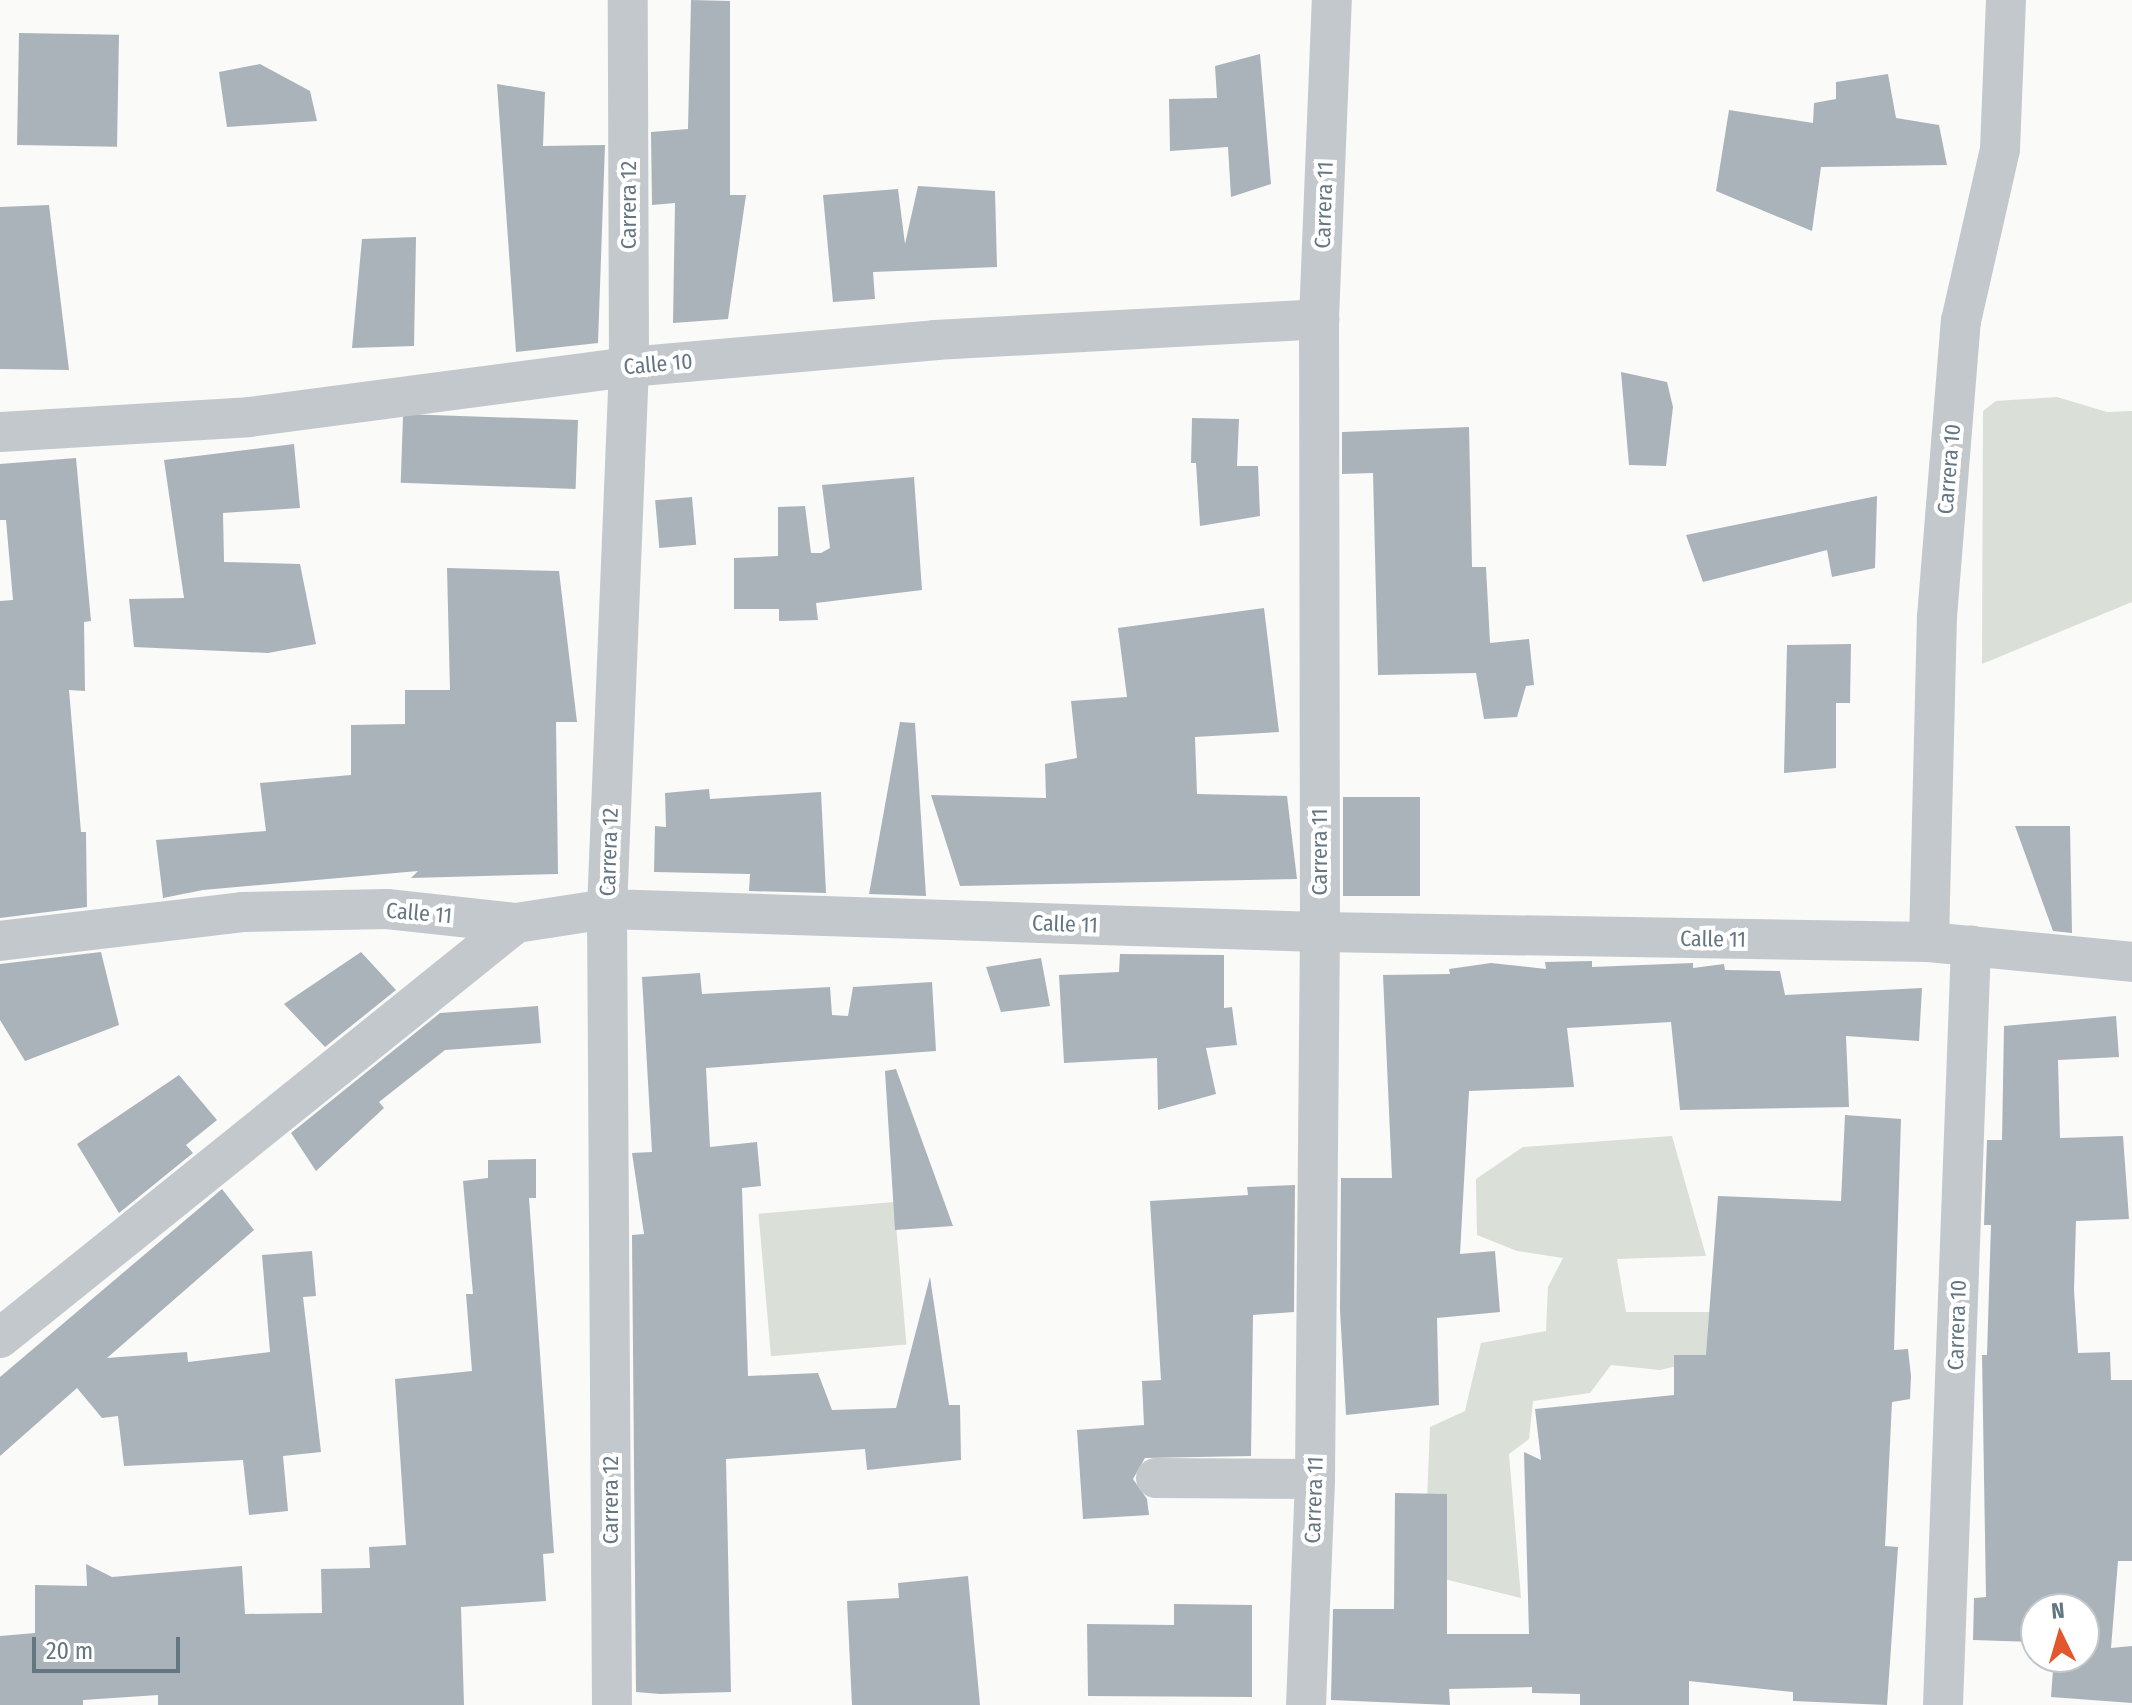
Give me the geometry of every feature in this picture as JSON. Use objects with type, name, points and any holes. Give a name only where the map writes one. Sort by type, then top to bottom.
[{"type":"street","name":"Carrera 12","points":[[612,1705],[607,909],[629,367],[628,0]]},
{"type":"street","name":"Carrera 11","points":[[1306,1705],[1315,1479],[1320,932],[1319,319],[1332,0]]},
{"type":"street","name":"Carrera 10","points":[[1929,942],[1937,617],[1961,321],[2000,149],[2006,0]]},
{"type":"street","name":"Calle 10","points":[[0,432],[249,417],[629,367],[935,340],[1319,319]]},
{"type":"street","name":"Calle 11","points":[[0,941],[242,912],[387,909],[516,923],[607,909],[1320,932],[1929,942],[2132,962]]},
{"type":"street","points":[[0,1338],[516,923]]},
{"type":"street","name":"Carrera 10","points":[[1943,1705],[1971,946]]},
{"type":"street","points":[[1156,1478],[1315,1479]]},
{"type":"shaded area","points":[[2057,397],[2107,412],[2132,411],[2132,602],[1982,664],[1983,411],[1996,401]]},
{"type":"shaded area","points":[[1672,1136],[1706,1256],[1617,1259],[1626,1312],[1713,1312],[1750,1349],[1660,1370],[1611,1365],[1590,1393],[1533,1401],[1529,1439],[1509,1454],[1521,1598],[1424,1574],[1430,1427],[1465,1411],[1481,1343],[1546,1331],[1548,1287],[1563,1258],[1517,1251],[1477,1235],[1476,1179],[1523,1147]]},
{"type":"shaded area","points":[[894,1202],[906,1344],[771,1356],[759,1214]]},
{"type":"building","points":[[691,0],[730,1],[730,195],[746,195],[728,319],[673,323],[675,203],[652,205],[651,132],[688,129]]},
{"type":"building","points":[[19,33],[119,35],[117,147],[17,145]]},
{"type":"building","points":[[1260,54],[1271,184],[1231,197],[1228,147],[1170,151],[1169,99],[1217,98],[1215,66]]},
{"type":"building","points":[[260,64],[310,91],[317,121],[227,127],[219,72]]},
{"type":"building","points":[[1888,74],[1896,118],[1939,125],[1947,165],[1821,167],[1812,231],[1716,191],[1729,110],[1813,123],[1814,103],[1836,99],[1836,82]]},
{"type":"building","points":[[497,84],[545,92],[543,146],[605,145],[598,343],[516,352]]},
{"type":"building","points":[[918,186],[995,191],[997,267],[873,272],[875,299],[833,302],[823,195],[898,189],[905,244]]},
{"type":"building","points":[[49,205],[69,370],[0,369],[0,207]]},
{"type":"building","points":[[416,237],[414,346],[352,348],[362,239]]},
{"type":"building","points":[[1621,372],[1667,382],[1673,407],[1666,466],[1629,465]]},
{"type":"building","points":[[403,414],[578,420],[576,489],[401,483]]},
{"type":"building","points":[[1192,418],[1239,419],[1237,466],[1258,466],[1260,516],[1200,526],[1196,463],[1191,463]]},
{"type":"building","points":[[1469,427],[1472,567],[1486,567],[1490,643],[1529,639],[1534,685],[1526,686],[1517,717],[1484,719],[1476,673],[1378,675],[1373,473],[1342,474],[1342,432]]},
{"type":"building","points":[[294,444],[300,508],[223,513],[224,562],[300,564],[316,644],[268,653],[134,647],[129,599],[184,598],[164,460]]},
{"type":"building","points":[[76,458],[91,621],[84,622],[85,691],[69,690],[81,832],[86,832],[87,907],[0,918],[0,601],[13,600],[6,520],[0,520],[0,464]]},
{"type":"building","points":[[914,477],[922,590],[816,603],[818,620],[779,621],[779,609],[734,609],[734,558],[778,556],[778,507],[805,506],[811,553],[821,553],[830,548],[822,485]]},
{"type":"building","points":[[1877,496],[1875,568],[1832,577],[1827,550],[1703,582],[1686,535]]},
{"type":"building","points":[[692,497],[696,545],[659,548],[655,500]]},
{"type":"building","points":[[447,568],[559,571],[577,722],[556,722],[558,874],[411,878],[418,871],[203,890],[163,898],[156,840],[266,831],[260,783],[351,775],[351,725],[405,724],[405,690],[450,690]]},
{"type":"building","points":[[1264,608],[1279,732],[1195,737],[1197,794],[1287,796],[1297,879],[960,886],[931,795],[1046,798],[1045,764],[1077,758],[1071,701],[1127,697],[1118,628]]},
{"type":"building","points":[[1851,644],[1850,703],[1836,703],[1836,768],[1784,773],[1787,645]]},
{"type":"building","points":[[900,722],[915,723],[926,896],[869,894]]},
{"type":"building","points":[[709,789],[710,799],[821,792],[826,893],[749,891],[750,874],[654,872],[655,826],[666,827],[665,793]]},
{"type":"building","points":[[1343,797],[1420,797],[1420,896],[1343,896]]},
{"type":"building","points":[[2015,826],[2070,826],[2072,933],[2053,931]]},
{"type":"building","points":[[101,952],[119,1025],[25,1061],[0,1020],[0,964]]},
{"type":"building","points":[[361,952],[396,990],[325,1047],[284,1004]]},
{"type":"building","points":[[1120,954],[1224,955],[1224,1008],[1232,1007],[1237,1045],[1206,1048],[1216,1094],[1158,1110],[1157,1058],[1064,1063],[1059,975],[1119,972]]},
{"type":"building","points":[[1041,958],[1050,1006],[1001,1012],[986,967]]},
{"type":"building","points":[[1592,961],[1592,967],[1693,963],[1693,968],[1724,964],[1725,970],[1780,971],[1785,995],[1922,988],[1919,1041],[1846,1036],[1849,1107],[1680,1110],[1671,1022],[1567,1028],[1574,1087],[1469,1091],[1460,1254],[1495,1251],[1500,1312],[1437,1318],[1439,1405],[1346,1415],[1340,1310],[1341,1178],[1392,1178],[1383,975],[1450,974],[1449,969],[1491,963],[1546,969],[1545,962]]},
{"type":"building","points":[[700,973],[702,994],[830,987],[832,1015],[848,1016],[853,987],[932,982],[936,1051],[706,1068],[710,1147],[757,1142],[761,1186],[742,1188],[748,1376],[818,1373],[832,1410],[896,1408],[930,1277],[949,1405],[960,1405],[961,1460],[867,1470],[865,1449],[726,1459],[731,1692],[660,1694],[636,1692],[632,1235],[644,1234],[632,1153],[652,1152],[642,977]]},
{"type":"building","points":[[538,1006],[541,1043],[445,1050],[379,1102],[384,1108],[316,1171],[291,1133],[440,1013]]},
{"type":"building","points":[[2116,1016],[2119,1057],[2058,1060],[2060,1138],[2123,1136],[2129,1219],[2076,1221],[2074,1290],[2078,1353],[2110,1352],[2111,1380],[2132,1380],[2132,1561],[2118,1561],[2111,1648],[2132,1646],[2132,1703],[2051,1697],[2053,1673],[2100,1673],[2100,1593],[2020,1593],[2020,1641],[1973,1640],[1974,1598],[1986,1597],[1982,1355],[1987,1355],[1991,1225],[1984,1225],[1987,1140],[2002,1140],[2004,1026]]},
{"type":"building","points":[[896,1069],[953,1226],[895,1230],[885,1071]]},
{"type":"building","points":[[179,1075],[217,1120],[186,1145],[193,1153],[119,1213],[77,1144]]},
{"type":"building","points":[[1845,1115],[1901,1119],[1894,1350],[1908,1349],[1911,1376],[1910,1399],[1892,1402],[1885,1546],[1898,1547],[1887,1705],[1793,1701],[1793,1692],[1689,1681],[1689,1705],[1580,1705],[1580,1694],[1532,1693],[1532,1687],[1449,1689],[1450,1705],[1331,1700],[1333,1609],[1394,1609],[1395,1493],[1447,1494],[1447,1634],[1529,1634],[1524,1452],[1541,1460],[1535,1409],[1674,1395],[1674,1355],[1706,1355],[1718,1196],[1841,1201]]},
{"type":"building","points":[[536,1159],[536,1198],[529,1198],[554,1553],[543,1554],[546,1601],[461,1607],[464,1705],[158,1705],[158,1695],[83,1700],[83,1705],[0,1705],[0,1636],[35,1633],[35,1585],[87,1586],[86,1564],[112,1577],[242,1566],[245,1614],[322,1613],[321,1569],[370,1568],[369,1547],[406,1545],[395,1379],[472,1371],[466,1294],[473,1294],[463,1181],[488,1178],[488,1160]]},
{"type":"building","points":[[1295,1185],[1294,1312],[1253,1315],[1251,1456],[1145,1458],[1133,1479],[1147,1499],[1149,1515],[1083,1519],[1077,1430],[1144,1425],[1142,1381],[1161,1380],[1150,1201],[1248,1195],[1247,1187]]},
{"type":"building","points":[[222,1189],[254,1230],[107,1358],[187,1352],[188,1362],[270,1352],[262,1255],[312,1251],[316,1296],[303,1297],[321,1452],[283,1456],[288,1511],[249,1515],[243,1460],[124,1466],[118,1416],[102,1418],[77,1388],[0,1456],[0,1377]]},
{"type":"building","points":[[968,1576],[980,1705],[852,1705],[847,1601],[899,1598],[898,1583]]},
{"type":"building","points":[[1174,1604],[1252,1605],[1252,1697],[1088,1696],[1087,1624],[1174,1625]]}]
